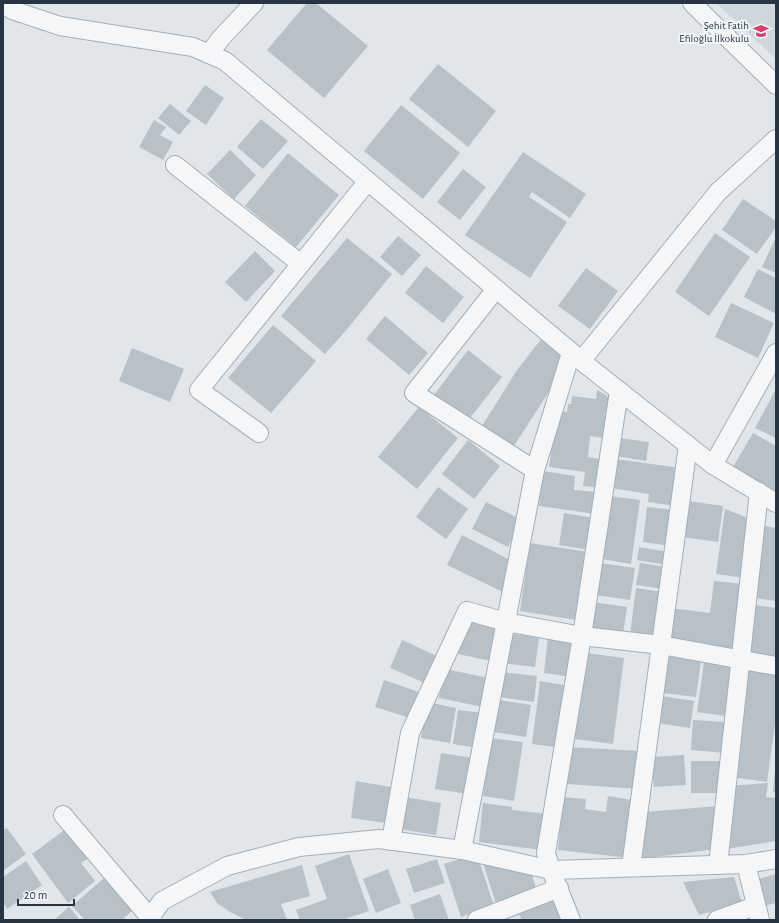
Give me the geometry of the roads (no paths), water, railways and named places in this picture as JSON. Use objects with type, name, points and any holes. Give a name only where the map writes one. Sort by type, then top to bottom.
[{"type":"street","points":[[209,54],[221,38],[254,3]]},
{"type":"street","points":[[692,3],[776,85]]},
{"type":"street","points":[[3,4],[12,10],[60,26],[193,47],[225,61],[576,357],[713,464],[776,503]]},
{"type":"street","points":[[462,850],[535,470],[576,357],[718,192],[776,139]]},
{"type":"street","points":[[175,165],[301,264]]},
{"type":"street","points":[[259,433],[199,390],[368,181]]},
{"type":"street","points":[[496,289],[414,393],[535,470]]},
{"type":"street","points":[[713,464],[776,353]]},
{"type":"street","points":[[571,920],[551,870],[546,853],[582,636],[619,391]]},
{"type":"street","points":[[631,868],[688,445]]},
{"type":"street","points":[[718,865],[759,492]]},
{"type":"street","points":[[391,841],[410,733],[467,610],[506,622],[582,636],[661,645],[776,666]]},
{"type":"street","points":[[63,815],[150,919],[162,902],[227,866],[298,847],[379,839],[462,850],[551,870],[746,864],[776,859]]},
{"type":"street","points":[[717,920],[758,913],[746,864]]},
{"type":"street","points":[[477,920],[559,888]]},
{"type":"place","name":"Şehit Fatih Efiloğlu İlkokulu","points":[[761,31]]}]
